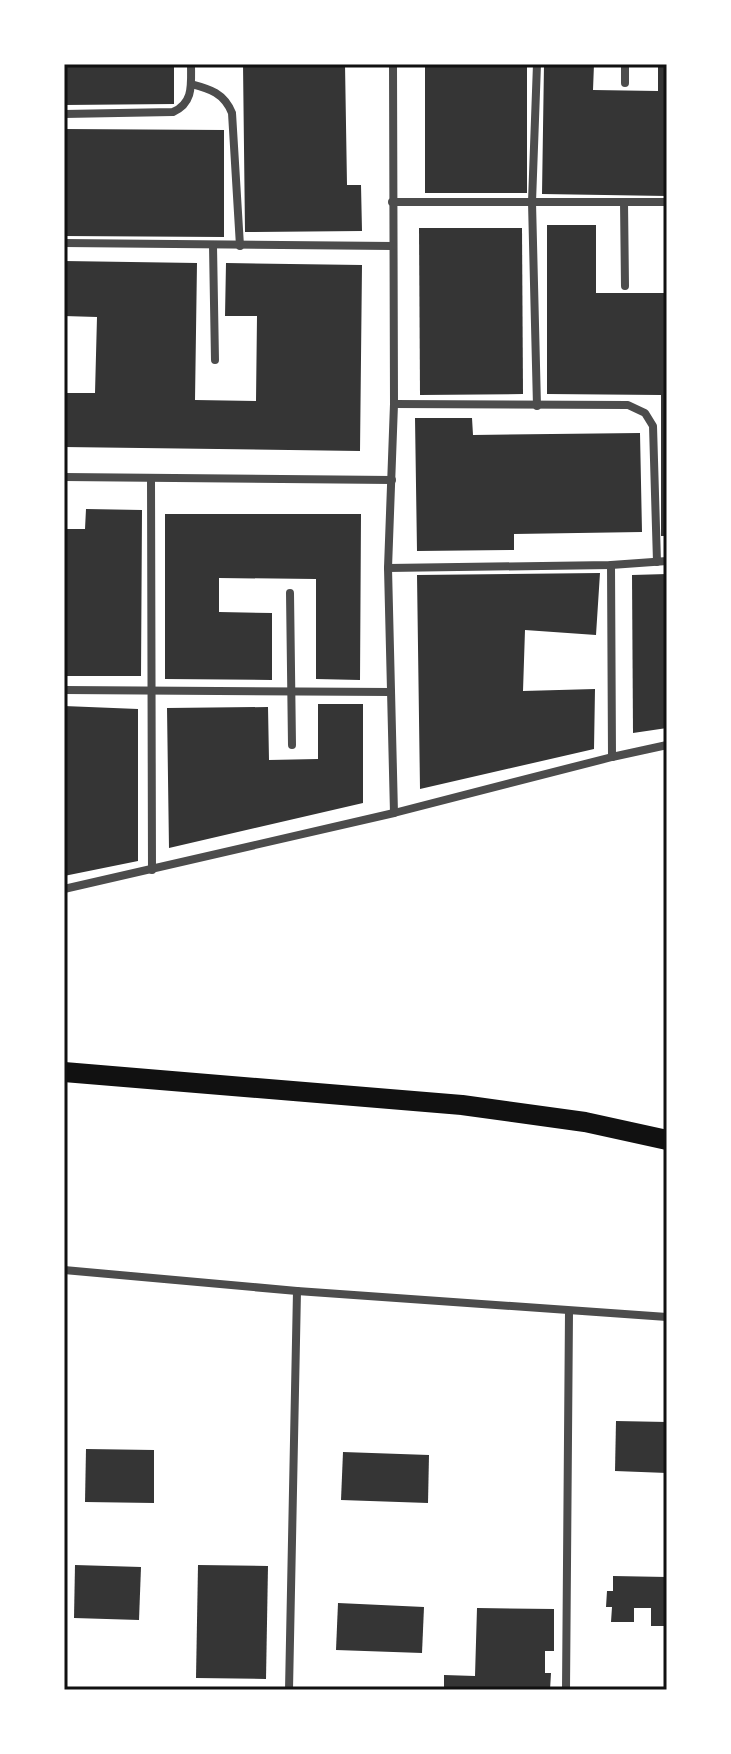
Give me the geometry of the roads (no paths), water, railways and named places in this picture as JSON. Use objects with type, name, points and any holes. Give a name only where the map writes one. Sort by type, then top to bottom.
[{"type":"main road","points":[[64,1072],[462,1105],[585,1122],[667,1140]]},
{"type":"street","points":[[64,114],[173,112],[185,105],[191,84],[191,64]]},
{"type":"street","points":[[393,64],[394,404],[388,568],[394,813]]},
{"type":"street","points":[[537,64],[532,202],[537,406]]},
{"type":"street","points":[[625,64],[625,83]]},
{"type":"street","points":[[191,84],[216,91],[227,102],[232,113],[240,246]]},
{"type":"street","points":[[392,202],[667,202]]},
{"type":"street","points":[[624,202],[625,286]]},
{"type":"street","points":[[64,243],[393,246]]},
{"type":"street","points":[[213,246],[215,360]]},
{"type":"street","points":[[388,568],[662,562],[653,426],[650,418],[628,405],[394,404]]},
{"type":"street","points":[[64,477],[392,480]]},
{"type":"street","points":[[151,478],[152,870]]},
{"type":"street","points":[[611,565],[612,757]]},
{"type":"street","points":[[290,593],[292,745]]},
{"type":"street","points":[[64,690],[391,692]]},
{"type":"street","points":[[64,889],[394,813],[667,745]]},
{"type":"street","points":[[64,1270],[297,1291],[667,1317]]},
{"type":"street","points":[[289,1690],[297,1291]]},
{"type":"street","points":[[566,1690],[569,1312]]}]
